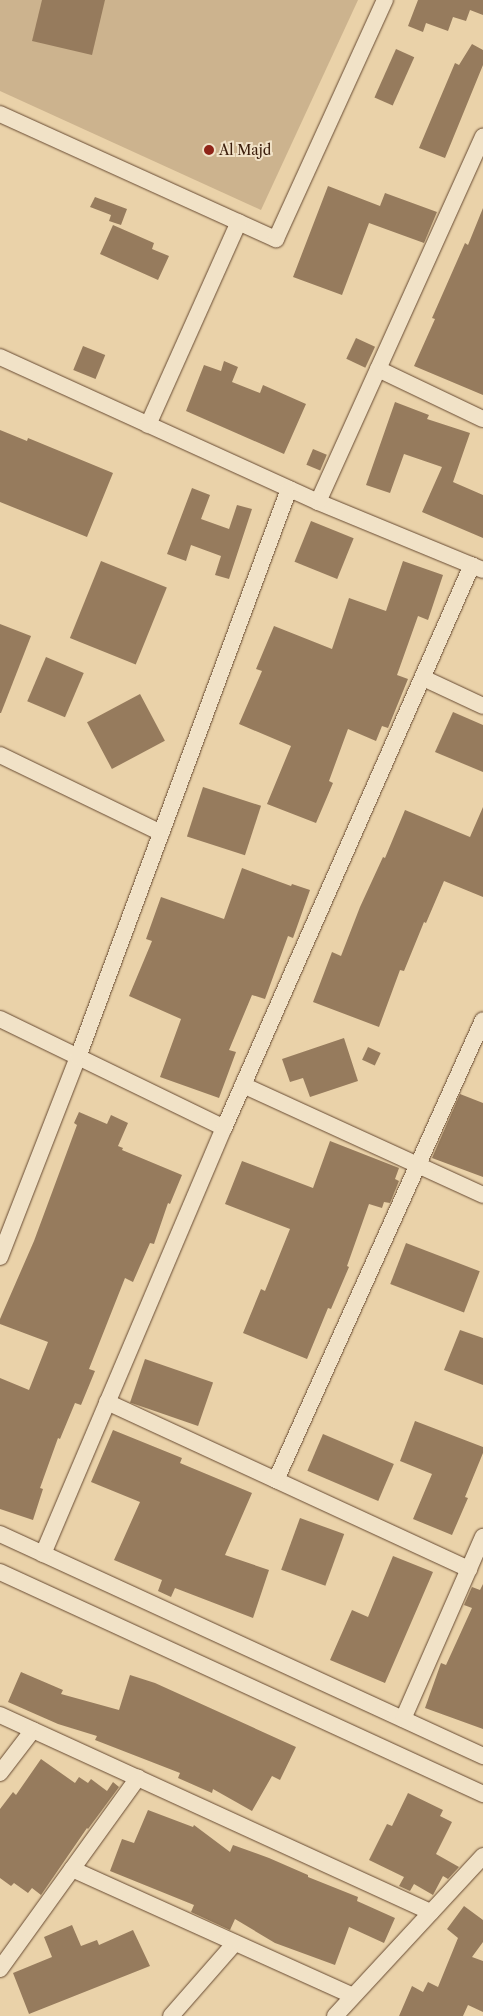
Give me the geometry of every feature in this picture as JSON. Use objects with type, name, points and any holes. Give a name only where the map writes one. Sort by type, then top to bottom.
[{"type":"street","points":[[0,114],[276,239],[385,0]]},
{"type":"street","points":[[318,502],[483,136]]},
{"type":"street","points":[[148,425],[239,222]]},
{"type":"street","points":[[0,357],[318,502],[478,568],[423,678],[224,1128],[43,1554]]},
{"type":"street","points":[[378,369],[483,419]]},
{"type":"street","points":[[0,1257],[78,1057],[289,489]]},
{"type":"street","points":[[423,678],[483,706]]},
{"type":"street","points":[[0,755],[161,833]]},
{"type":"street","points":[[0,1019],[224,1128]]},
{"type":"street","points":[[276,1480],[419,1166],[483,1020]]},
{"type":"street","points":[[243,1085],[483,1195]]},
{"type":"street","points":[[107,1402],[469,1569]]},
{"type":"street","points":[[0,1534],[483,1756]]},
{"type":"street","points":[[403,1719],[483,1537]]},
{"type":"street","points":[[0,1572],[483,1794]]},
{"type":"street","points":[[0,1715],[431,1912]]},
{"type":"street","points":[[0,1773],[33,1730]]},
{"type":"street","points":[[0,1969],[138,1778]]},
{"type":"street","points":[[334,2016],[483,1856]]},
{"type":"street","points":[[72,1869],[354,1996]]},
{"type":"street","points":[[171,2016],[235,1943]]},
{"type":"shaded area","name":"Al Majd","points":[[0,0],[358,0],[261,210],[0,91]]},
{"type":"building","points":[[42,0],[105,0],[92,55],[32,41]]},
{"type":"building","points":[[418,0],[483,0],[483,15],[470,10],[466,21],[453,17],[448,31],[426,23],[423,32],[408,26]]},
{"type":"building","points":[[472,44],[483,50],[483,65],[445,158],[419,148],[455,63],[459,65]]},
{"type":"building","points":[[396,49],[414,57],[393,106],[374,97]]},
{"type":"building","points":[[328,186],[380,206],[385,193],[437,212],[424,243],[369,223],[342,295],[293,277]]},
{"type":"building","points":[[95,197],[127,209],[121,225],[109,221],[111,215],[90,207]]},
{"type":"building","points":[[483,208],[483,395],[414,366],[435,319],[432,318],[465,243],[468,245]]},
{"type":"building","points":[[113,225],[154,243],[152,249],[169,256],[158,280],[100,254]]},
{"type":"building","points":[[356,338],[375,347],[365,368],[346,359]]},
{"type":"building","points":[[83,346],[105,355],[96,379],[73,370]]},
{"type":"building","points":[[224,361],[238,367],[232,382],[260,393],[263,385],[306,404],[284,454],[186,411],[204,365],[221,371]]},
{"type":"building","points":[[395,402],[429,415],[427,419],[470,433],[453,482],[483,495],[483,538],[422,512],[442,467],[404,454],[390,493],[366,485]]},
{"type":"building","points":[[0,430],[27,441],[28,438],[113,473],[87,537],[0,502]]},
{"type":"building","points":[[313,449],[327,455],[320,471],[306,465]]},
{"type":"building","points":[[192,488],[210,495],[201,519],[229,529],[237,505],[252,509],[229,579],[215,575],[221,556],[191,545],[186,561],[167,554]]},
{"type":"building","points":[[311,521],[354,538],[337,579],[295,562]]},
{"type":"building","points":[[101,561],[167,588],[136,665],[70,638]]},
{"type":"building","points":[[403,561],[443,575],[428,620],[418,616],[397,675],[408,679],[388,728],[382,726],[376,741],[348,729],[329,781],[333,783],[316,823],[267,804],[291,746],[239,724],[262,671],[256,669],[274,626],[332,649],[349,598],[386,611]]},
{"type":"building","points":[[0,624],[31,636],[1,713],[0,713]]},
{"type":"building","points":[[46,657],[84,673],[65,717],[27,701]]},
{"type":"building","points":[[140,694],[165,741],[112,769],[87,722]]},
{"type":"building","points":[[453,712],[483,725],[483,772],[435,752]]},
{"type":"building","points":[[203,787],[261,806],[245,855],[187,836]]},
{"type":"building","points":[[483,807],[483,897],[444,881],[426,923],[424,922],[404,971],[400,970],[379,1027],[313,1002],[332,952],[341,956],[360,907],[383,857],[385,858],[405,810],[470,837]]},
{"type":"building","points":[[242,868],[291,886],[292,884],[310,890],[293,938],[288,936],[265,999],[252,995],[229,1050],[236,1052],[219,1098],[160,1077],[181,1019],[129,996],[152,941],[146,939],[161,897],[224,919]]},
{"type":"building","points":[[344,1038],[358,1081],[310,1097],[303,1078],[290,1082],[282,1059]]},
{"type":"building","points":[[368,1047],[381,1053],[375,1066],[362,1060]]},
{"type":"building","points":[[460,1094],[483,1103],[483,1177],[432,1158]]},
{"type":"building","points":[[79,1112],[107,1124],[111,1115],[128,1123],[118,1146],[123,1148],[122,1150],[182,1175],[170,1204],[168,1203],[154,1244],[150,1243],[133,1282],[125,1278],[89,1369],[95,1371],[81,1405],[75,1403],[60,1439],[58,1438],[40,1488],[43,1489],[33,1520],[0,1509],[0,1378],[29,1390],[48,1342],[0,1324],[0,1319],[34,1241],[77,1125],[74,1123]]},
{"type":"building","points":[[330,1141],[399,1168],[395,1179],[399,1181],[390,1203],[384,1202],[382,1208],[369,1204],[347,1266],[349,1267],[331,1309],[328,1308],[307,1359],[243,1333],[261,1289],[265,1291],[290,1229],[225,1204],[242,1161],[313,1188]]},
{"type":"building","points":[[406,1243],[480,1271],[464,1312],[390,1284]]},
{"type":"building","points":[[460,1330],[483,1338],[483,1385],[444,1370]]},
{"type":"building","points":[[145,1359],[213,1382],[198,1426],[130,1402]]},
{"type":"building","points":[[415,1421],[483,1447],[483,1453],[465,1497],[468,1498],[452,1535],[413,1519],[432,1474],[400,1461]]},
{"type":"building","points":[[113,1430],[182,1458],[180,1463],[252,1493],[225,1555],[269,1570],[253,1618],[175,1588],[171,1597],[158,1591],[162,1580],[114,1560],[140,1502],[91,1482]]},
{"type":"building","points":[[323,1434],[394,1464],[378,1501],[307,1471]]},
{"type":"building","points":[[300,1518],[344,1534],[325,1586],[281,1570]]},
{"type":"building","points":[[393,1556],[433,1572],[385,1683],[330,1660],[352,1610],[368,1617]]},
{"type":"building","points":[[483,1584],[483,1729],[425,1708],[441,1663],[446,1665],[472,1608],[464,1605],[472,1587],[480,1590]]},
{"type":"building","points":[[21,1672],[63,1690],[61,1694],[119,1710],[130,1675],[155,1683],[296,1747],[280,1780],[272,1776],[252,1811],[213,1789],[212,1793],[178,1778],[180,1773],[95,1740],[97,1736],[58,1724],[8,1702]]},
{"type":"building","points":[[41,1759],[75,1783],[79,1777],[88,1783],[91,1779],[107,1791],[113,1782],[119,1787],[87,1828],[41,1895],[32,1888],[28,1893],[14,1883],[11,1886],[0,1878],[0,1809],[13,1792],[16,1795]]},
{"type":"building","points":[[408,1793],[443,1810],[440,1816],[452,1822],[436,1854],[459,1867],[448,1879],[443,1876],[433,1895],[414,1884],[410,1891],[399,1886],[404,1877],[369,1860],[387,1824],[392,1826]]},
{"type":"building","points":[[148,1810],[193,1827],[194,1825],[230,1852],[233,1845],[269,1858],[308,1875],[308,1877],[358,1897],[357,1901],[395,1918],[384,1943],[349,1927],[335,1965],[275,1943],[235,1919],[230,1930],[191,1912],[194,1905],[110,1871],[122,1839],[134,1843]]},
{"type":"building","points":[[464,1906],[483,1920],[483,1942],[472,1957],[483,1961],[483,2012],[468,2005],[463,2016],[399,2016],[412,1986],[423,1992],[428,1982],[438,1987],[458,1938],[447,1929]]},
{"type":"building","points":[[72,1925],[81,1946],[97,1940],[99,1945],[133,1930],[150,1966],[29,2014],[13,1973],[52,1957],[44,1937]]},
{"type":"place","name":"Al Majd","points":[[209,150]]}]
